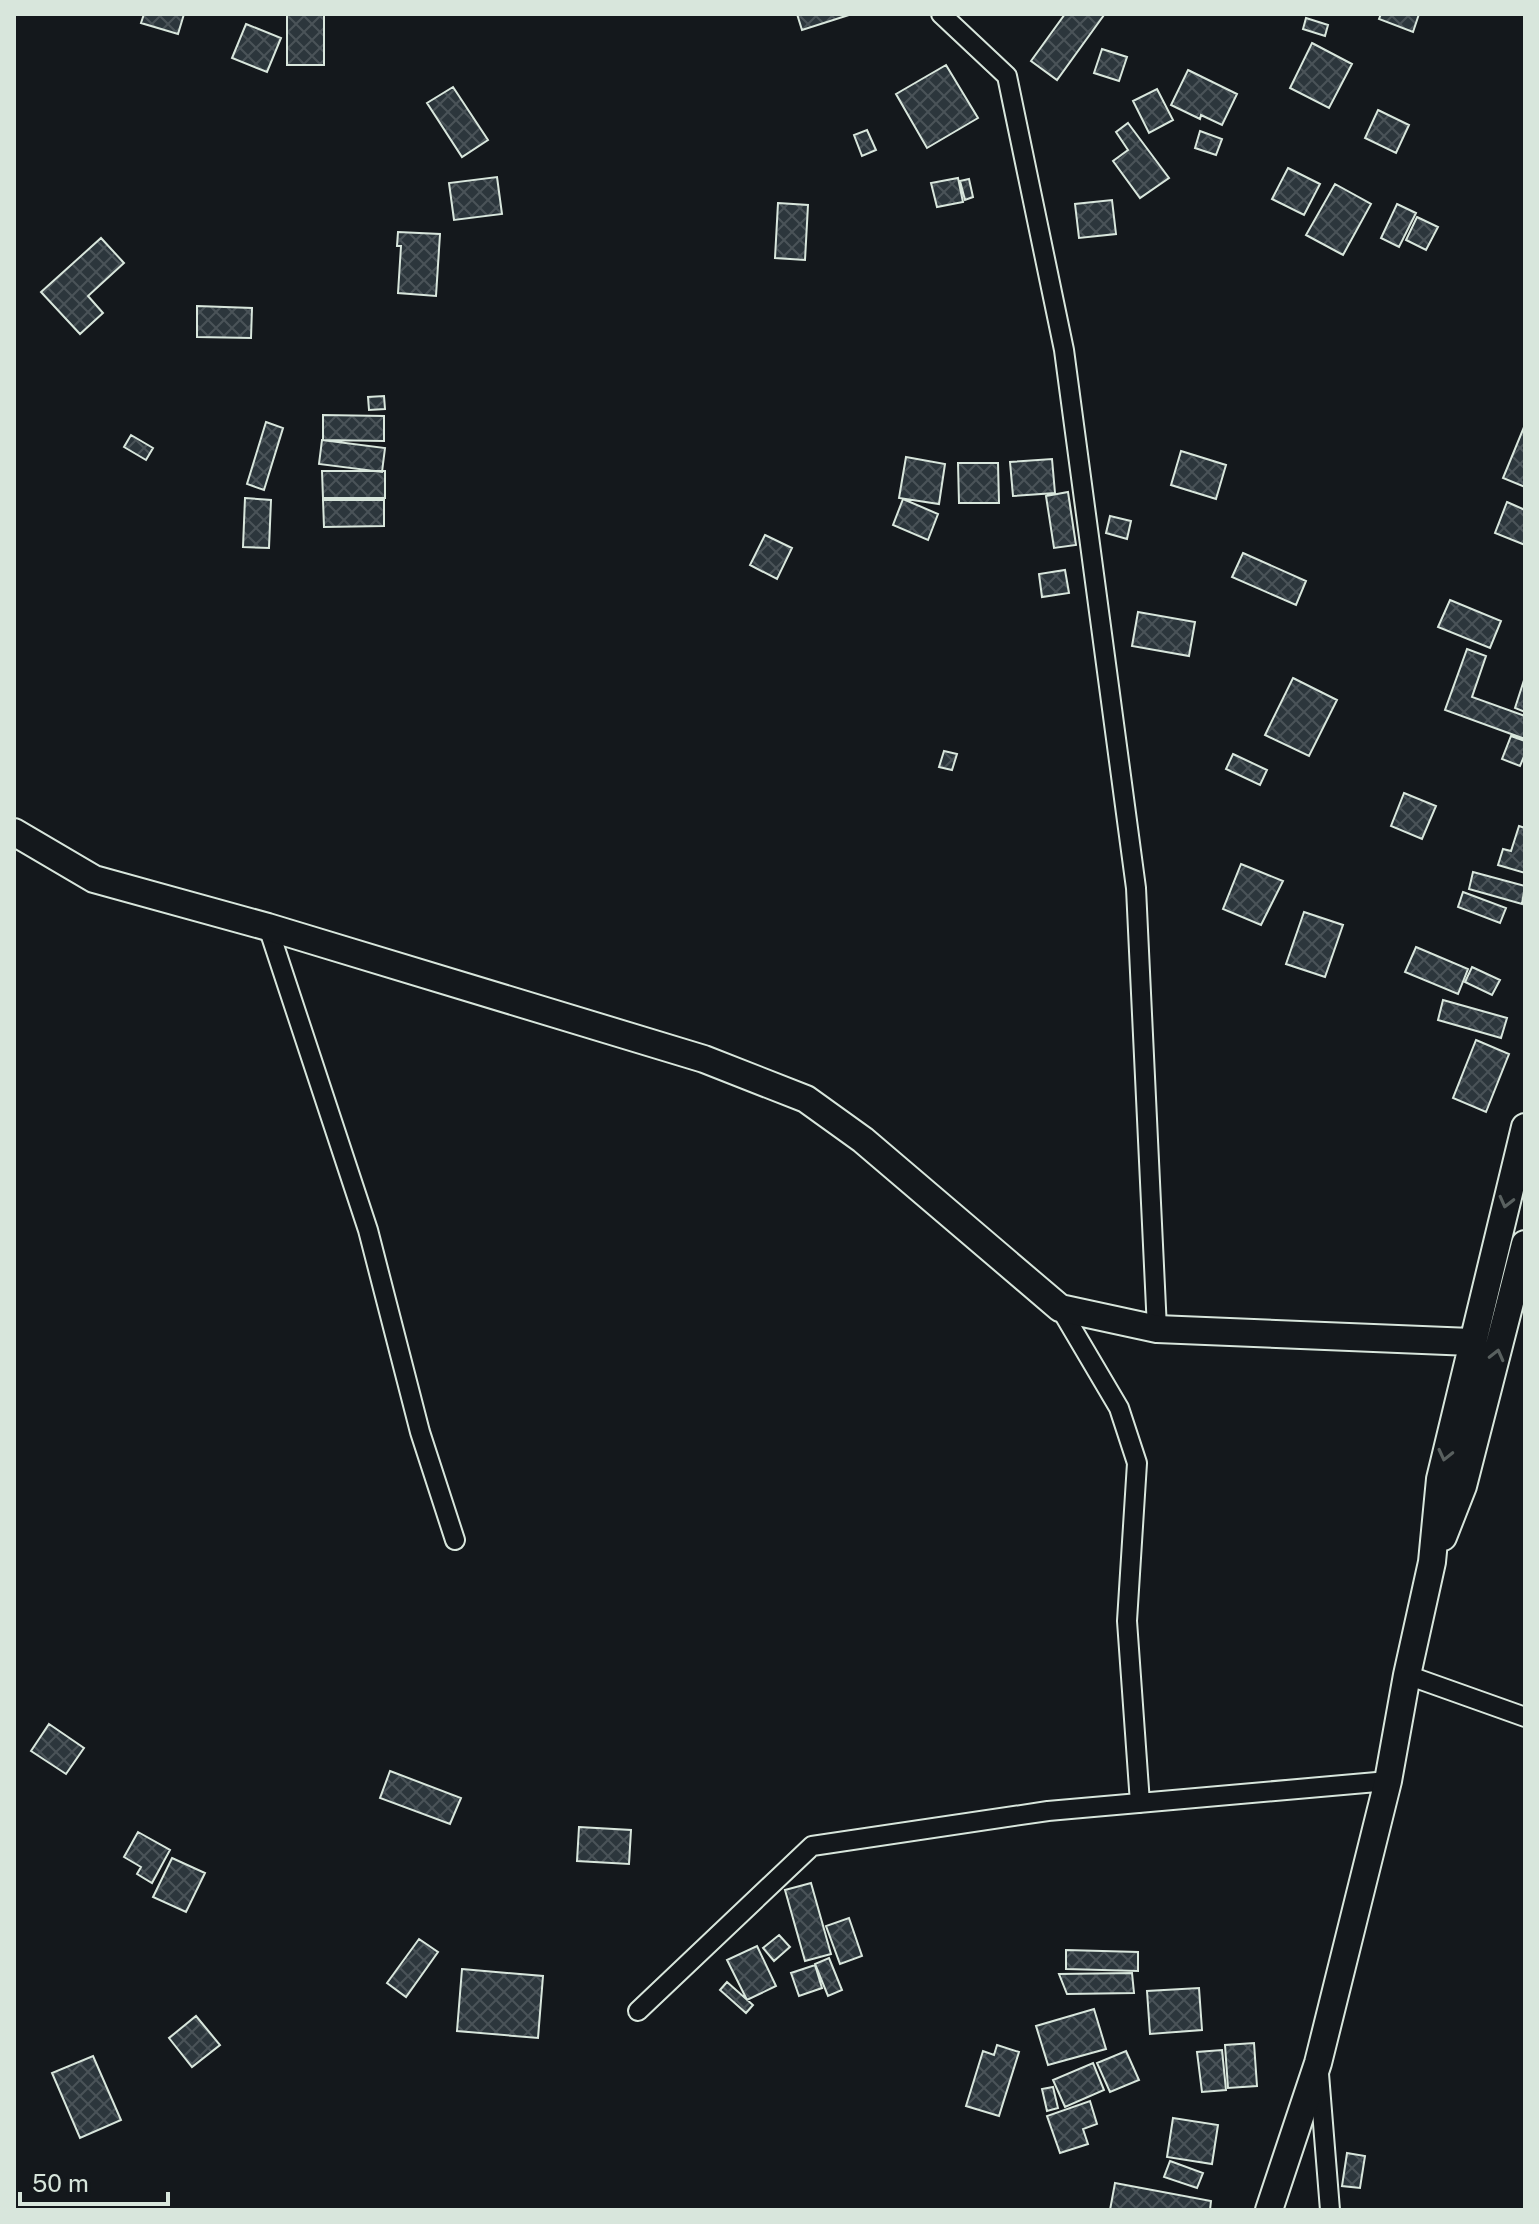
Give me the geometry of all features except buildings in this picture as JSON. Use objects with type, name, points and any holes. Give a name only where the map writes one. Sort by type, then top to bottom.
[{"type":"street","points":[[941,14],[1007,76],[1064,350],[1136,888],[1157,1329]]},
{"type":"street","points":[[14,832],[94,879],[268,927],[704,1059],[806,1099],[863,1140],[1060,1308],[1119,1408],[1137,1463],[1127,1621],[1140,1803]]},
{"type":"street","points":[[268,927],[368,1230],[420,1432],[455,1540]]},
{"type":"street","points":[[1269,2210],[1318,2063],[1388,1781],[1432,1562],[1440,1479],[1525,1127]]},
{"type":"street","points":[[1432,1562],[1463,1486],[1521,1275],[1525,1244]]},
{"type":"street","points":[[1060,1308],[1157,1329],[1471,1342]]},
{"type":"street","points":[[1407,1675],[1525,1717]]},
{"type":"street","points":[[638,2011],[812,1846],[1048,1811],[1388,1781]]},
{"type":"street","points":[[1318,2063],[1330,2210]]}]
